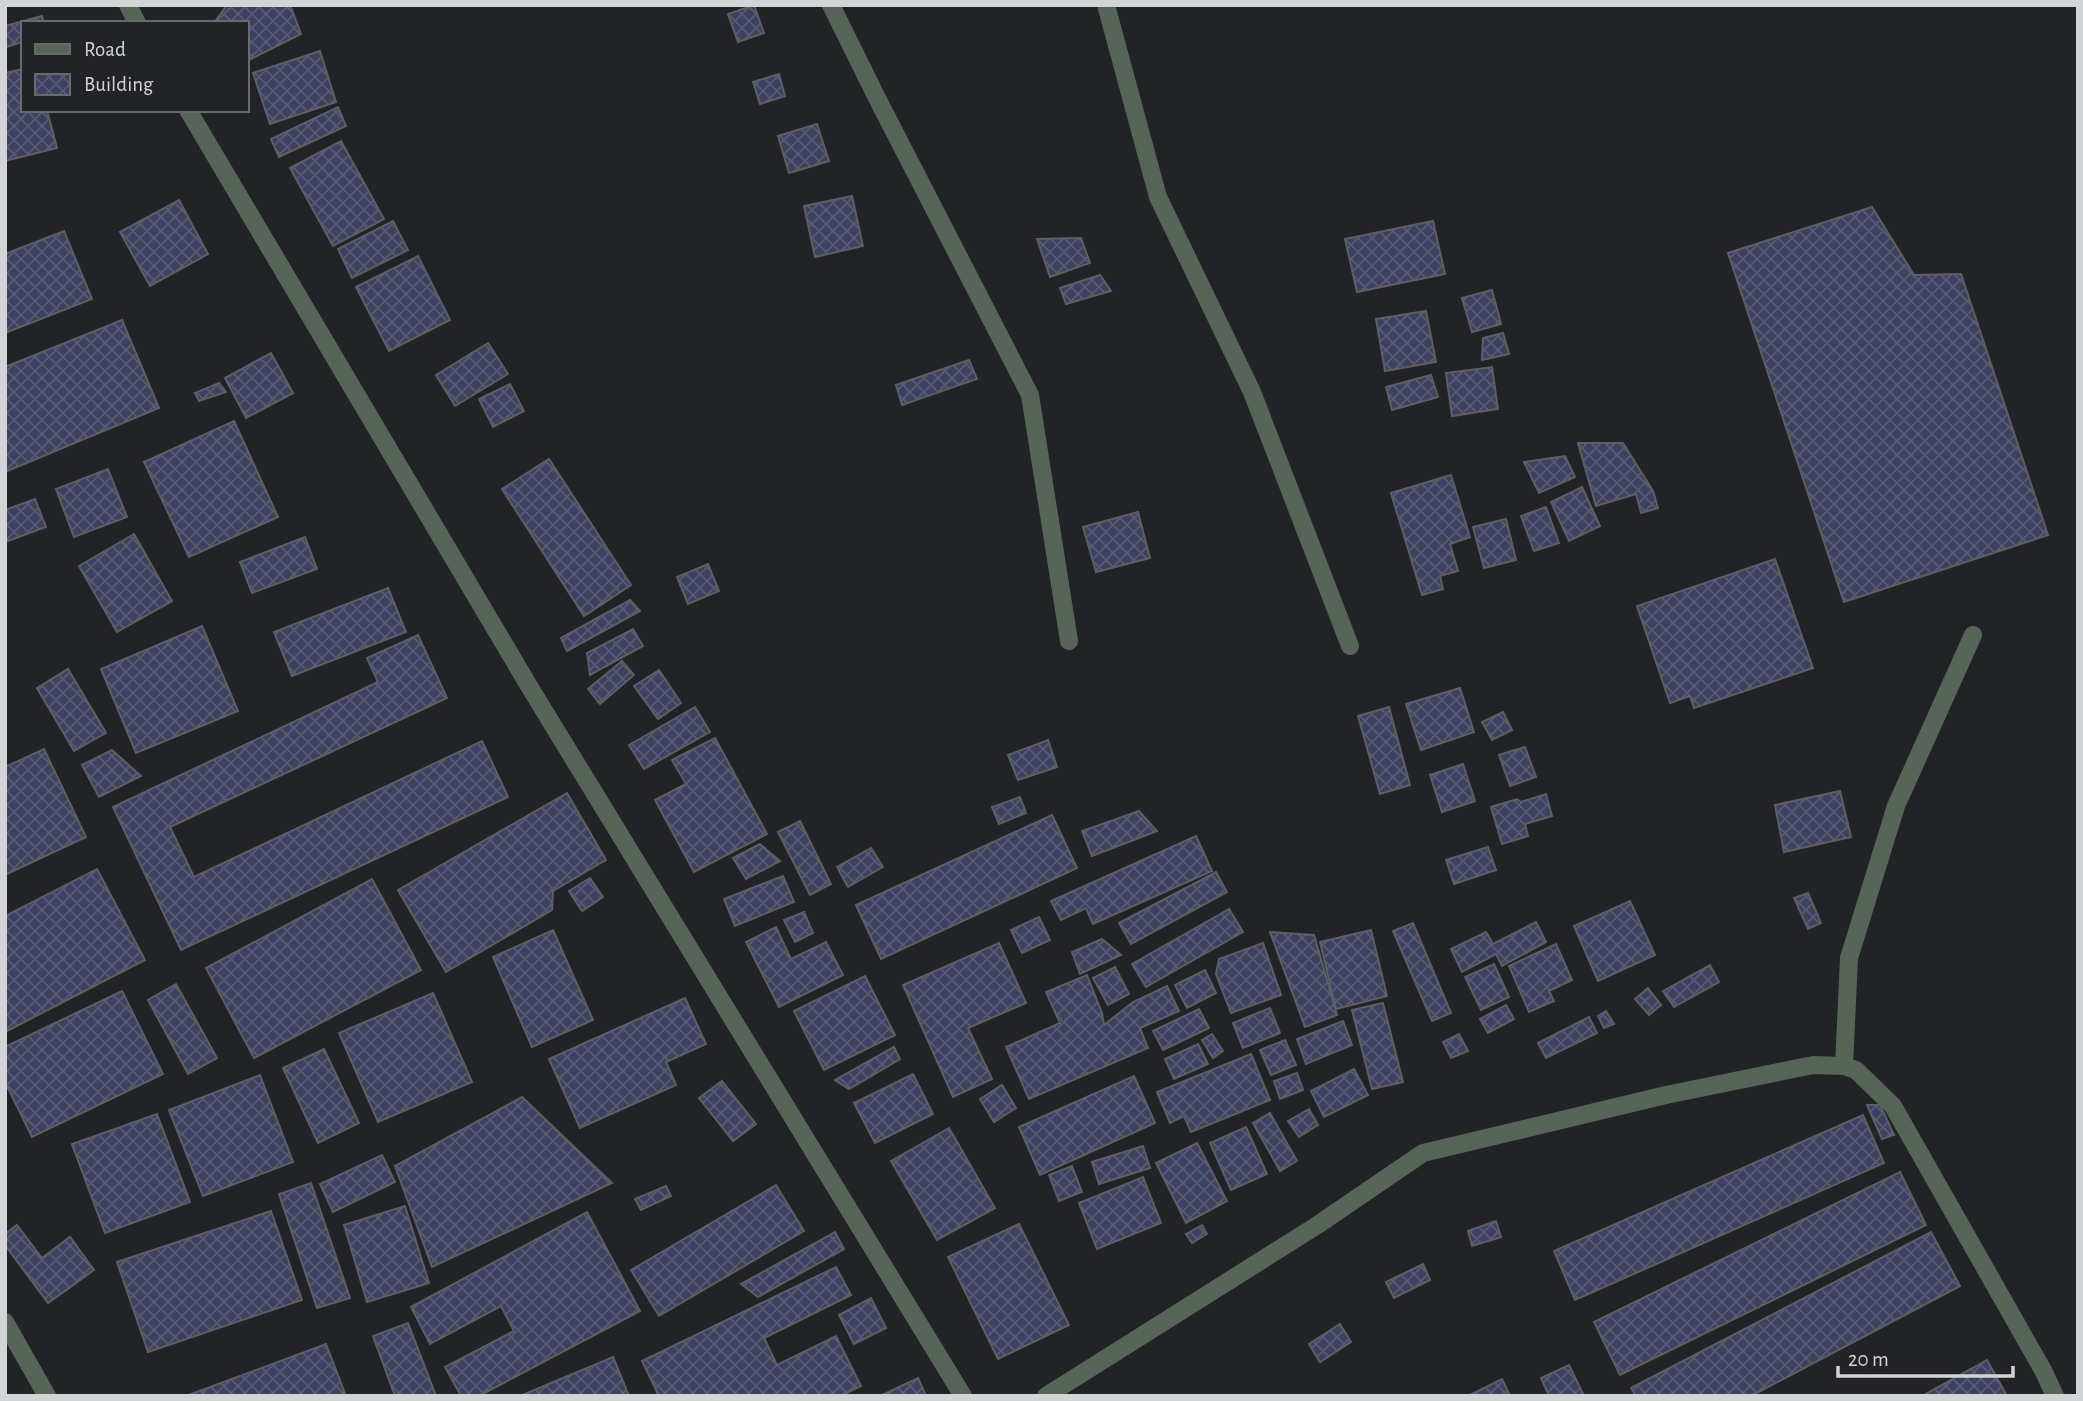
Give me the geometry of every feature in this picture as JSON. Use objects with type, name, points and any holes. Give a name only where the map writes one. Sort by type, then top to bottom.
[{"type":"street","points":[[128,5],[136,21]]},
{"type":"street","points":[[831,5],[1030,395],[1069,641]]},
{"type":"street","points":[[1106,5],[1158,197],[1252,392],[1350,646]]},
{"type":"street","points":[[189,112],[499,636],[963,1396]]},
{"type":"street","points":[[1844,1066],[1849,958],[1896,806],[1973,635]]},
{"type":"street","points":[[1046,1396],[1317,1226],[1423,1153],[1813,1065],[1844,1066],[1856,1070],[1893,1106],[2044,1372],[2055,1396]]},
{"type":"street","points":[[5,1322],[47,1396]]},
{"type":"building","points":[[227,5],[290,5],[301,34],[248,60],[248,21],[215,21]]},
{"type":"building","points":[[754,5],[764,33],[738,42],[728,14]]},
{"type":"building","points":[[42,16],[43,21],[24,21]]},
{"type":"building","points":[[21,22],[21,43],[6,47],[5,26]]},
{"type":"building","points":[[320,51],[336,102],[270,124],[253,73]]},
{"type":"building","points":[[21,69],[21,112],[48,112],[57,148],[5,161],[5,73]]},
{"type":"building","points":[[779,74],[785,96],[760,104],[753,82]]},
{"type":"building","points":[[338,107],[346,126],[279,157],[271,139]]},
{"type":"building","points":[[817,124],[829,161],[789,173],[778,136]]},
{"type":"building","points":[[341,141],[384,219],[333,246],[290,168]]},
{"type":"building","points":[[852,196],[863,246],[815,257],[804,206]]},
{"type":"building","points":[[179,200],[208,254],[150,286],[120,232]]},
{"type":"building","points":[[1872,207],[1914,275],[1961,274],[2048,535],[1844,602],[1728,253]]},
{"type":"building","points":[[393,221],[408,250],[352,278],[338,249]]},
{"type":"building","points":[[1433,221],[1445,274],[1357,292],[1345,239]]},
{"type":"building","points":[[64,231],[92,299],[5,333],[5,254]]},
{"type":"building","points":[[1081,238],[1090,263],[1050,277],[1037,239]]},
{"type":"building","points":[[418,256],[450,320],[389,351],[356,287]]},
{"type":"building","points":[[1100,275],[1111,291],[1066,304],[1060,288]]},
{"type":"building","points":[[1492,290],[1501,324],[1472,332],[1462,298]]},
{"type":"building","points":[[1426,311],[1436,362],[1385,371],[1376,319]]},
{"type":"building","points":[[122,320],[159,408],[5,472],[5,367]]},
{"type":"building","points":[[1503,333],[1509,354],[1482,360],[1483,338]]},
{"type":"building","points":[[488,343],[508,374],[455,406],[436,375]]},
{"type":"building","points":[[271,353],[293,393],[246,418],[225,378]]},
{"type":"building","points":[[969,360],[977,379],[902,405],[896,385]]},
{"type":"building","points":[[1492,367],[1498,409],[1452,416],[1446,373]]},
{"type":"building","points":[[1431,375],[1438,397],[1392,410],[1386,387]]},
{"type":"building","points":[[219,383],[226,392],[199,401],[195,393]]},
{"type":"building","points":[[510,384],[524,411],[493,427],[479,399]]},
{"type":"building","points":[[234,421],[278,517],[189,557],[144,462]]},
{"type":"building","points":[[1578,443],[1623,443],[1653,491],[1658,508],[1641,513],[1636,494],[1596,506]]},
{"type":"building","points":[[1565,456],[1575,477],[1539,493],[1524,462]]},
{"type":"building","points":[[549,459],[631,585],[584,616],[502,489]]},
{"type":"building","points":[[108,469],[127,517],[74,537],[56,489]]},
{"type":"building","points":[[1451,475],[1470,537],[1450,544],[1458,571],[1440,576],[1443,589],[1422,595],[1391,493]]},
{"type":"building","points":[[1582,487],[1600,526],[1569,541],[1551,502]]},
{"type":"building","points":[[35,499],[46,527],[5,542],[5,510]]},
{"type":"building","points":[[1546,507],[1559,543],[1534,551],[1521,516]]},
{"type":"building","points":[[1138,512],[1150,558],[1096,572],[1083,527]]},
{"type":"building","points":[[1506,519],[1516,560],[1484,568],[1473,527]]},
{"type":"building","points":[[134,534],[172,601],[117,632],[79,566]]},
{"type":"building","points":[[305,537],[317,569],[252,593],[240,562]]},
{"type":"building","points":[[1775,559],[1813,668],[1694,708],[1690,696],[1670,703],[1637,606]]},
{"type":"building","points":[[708,564],[719,591],[688,604],[677,577]]},
{"type":"building","points":[[388,588],[406,632],[292,676],[274,632]]},
{"type":"building","points":[[630,600],[640,611],[567,651],[561,638]]},
{"type":"building","points":[[202,626],[238,711],[136,753],[101,669]]},
{"type":"building","points":[[633,629],[643,646],[590,675],[587,653]]},
{"type":"building","points":[[418,635],[447,698],[170,827],[194,877],[482,741],[508,797],[181,950],[113,807],[378,682],[367,658]]},
{"type":"building","points":[[622,661],[634,675],[600,704],[588,689]]},
{"type":"building","points":[[68,669],[106,733],[74,751],[37,688]]},
{"type":"building","points":[[659,670],[681,703],[658,719],[634,686]]},
{"type":"building","points":[[1460,688],[1474,732],[1421,750],[1406,704]]},
{"type":"building","points":[[695,707],[710,732],[644,769],[629,745]]},
{"type":"building","points":[[1389,707],[1410,785],[1380,794],[1358,716]]},
{"type":"building","points":[[1503,712],[1512,730],[1492,740],[1482,722]]},
{"type":"building","points":[[715,738],[767,834],[694,872],[655,800],[686,784],[672,760]]},
{"type":"building","points":[[1048,740],[1057,767],[1018,780],[1008,755]]},
{"type":"building","points":[[1525,747],[1536,777],[1510,786],[1499,755]]},
{"type":"building","points":[[44,749],[86,837],[5,875],[5,767]]},
{"type":"building","points":[[112,750],[141,776],[99,797],[82,765]]},
{"type":"building","points":[[1463,764],[1475,801],[1442,812],[1430,775]]},
{"type":"building","points":[[1840,791],[1851,837],[1784,852],[1775,805]]},
{"type":"building","points":[[567,793],[606,860],[553,891],[552,910],[446,972],[398,890]]},
{"type":"building","points":[[1546,794],[1552,816],[1525,824],[1528,836],[1502,844],[1491,807]]},
{"type":"building","points":[[1020,797],[1026,813],[999,824],[992,807]]},
{"type":"building","points":[[1139,811],[1157,831],[1092,856],[1082,831]]},
{"type":"building","points":[[1052,815],[1077,868],[881,959],[856,905]]},
{"type":"building","points":[[800,821],[831,884],[810,895],[778,832]]},
{"type":"building","points":[[1196,836],[1212,871],[1093,924],[1086,908],[1061,920],[1051,901]]},
{"type":"building","points":[[760,844],[780,861],[746,879],[733,858]]},
{"type":"building","points":[[1488,847],[1496,870],[1454,884],[1446,860]]},
{"type":"building","points":[[871,848],[883,867],[848,887],[837,867]]},
{"type":"building","points":[[97,869],[145,960],[5,1032],[5,916]]},
{"type":"building","points":[[1216,872],[1227,892],[1131,944],[1119,923]]},
{"type":"building","points":[[783,876],[794,902],[735,926],[724,899]]},
{"type":"building","points":[[590,878],[603,897],[582,911],[569,891]]},
{"type":"building","points":[[372,879],[421,970],[254,1058],[206,968]]},
{"type":"building","points":[[1808,893],[1821,923],[1808,929],[1794,898]]},
{"type":"building","points":[[1630,901],[1655,955],[1598,981],[1574,926]]},
{"type":"building","points":[[1229,909],[1243,932],[1146,987],[1132,964]]},
{"type":"building","points":[[804,912],[813,933],[795,942],[784,920]]},
{"type":"building","points":[[1039,917],[1050,940],[1022,953],[1011,930]]},
{"type":"building","points":[[1536,922],[1546,942],[1502,966],[1496,954],[1462,972],[1451,949],[1486,932],[1493,944]]},
{"type":"building","points":[[1413,923],[1451,1013],[1432,1021],[1393,931]]},
{"type":"building","points":[[776,927],[791,959],[826,942],[843,975],[779,1007],[746,942]]},
{"type":"building","points":[[553,930],[593,1020],[532,1047],[493,957]]},
{"type":"building","points":[[1371,930],[1387,996],[1336,1009],[1320,942]]},
{"type":"building","points":[[1270,932],[1314,935],[1337,1015],[1305,1027]]},
{"type":"building","points":[[1102,939],[1121,955],[1080,974],[1072,952]]},
{"type":"building","points":[[999,943],[1026,1003],[968,1028],[992,1079],[953,1097],[903,985]]},
{"type":"building","points":[[1263,943],[1281,995],[1231,1013],[1216,974],[1219,959]]},
{"type":"building","points":[[1556,944],[1572,980],[1549,991],[1554,1001],[1529,1012],[1509,966]]},
{"type":"building","points":[[1494,964],[1509,997],[1481,1010],[1465,977]]},
{"type":"building","points":[[1710,965],[1719,982],[1674,1007],[1663,991]]},
{"type":"building","points":[[1115,967],[1129,994],[1108,1005],[1093,978]]},
{"type":"building","points":[[1205,970],[1216,993],[1187,1008],[1175,985]]},
{"type":"building","points":[[1087,975],[1104,1025],[1133,1002],[1167,986],[1179,1011],[1140,1028],[1148,1048],[1029,1099],[1006,1047],[1060,1023],[1046,992]]},
{"type":"building","points":[[865,976],[895,1035],[824,1070],[794,1011]]},
{"type":"building","points":[[176,984],[217,1058],[188,1074],[148,1000]]},
{"type":"building","points":[[1648,988],[1661,1005],[1649,1015],[1635,999]]},
{"type":"building","points":[[122,991],[163,1074],[32,1137],[5,1082],[5,1047]]},
{"type":"building","points":[[433,993],[472,1082],[378,1122],[339,1033]]},
{"type":"building","points":[[685,998],[706,1044],[666,1062],[676,1085],[580,1128],[549,1059]]},
{"type":"building","points":[[1383,1003],[1403,1082],[1372,1089],[1352,1010]]},
{"type":"building","points":[[1506,1005],[1514,1019],[1488,1033],[1480,1019]]},
{"type":"building","points":[[1270,1008],[1280,1033],[1243,1048],[1233,1023]]},
{"type":"building","points":[[1199,1009],[1209,1028],[1163,1050],[1153,1031]]},
{"type":"building","points":[[1606,1011],[1614,1024],[1604,1028],[1598,1016]]},
{"type":"building","points":[[1589,1017],[1597,1033],[1546,1058],[1538,1043]]},
{"type":"building","points":[[1343,1021],[1352,1045],[1306,1064],[1297,1039]]},
{"type":"building","points":[[1212,1034],[1223,1051],[1213,1058],[1202,1040]]},
{"type":"building","points":[[1459,1034],[1468,1051],[1451,1058],[1443,1042]]},
{"type":"building","points":[[1285,1040],[1296,1065],[1271,1075],[1260,1050]]},
{"type":"building","points":[[1198,1044],[1208,1064],[1174,1079],[1165,1059]]},
{"type":"building","points":[[894,1047],[900,1059],[849,1089],[835,1080]]},
{"type":"building","points":[[324,1049],[359,1123],[318,1143],[283,1068]]},
{"type":"building","points":[[1251,1054],[1270,1100],[1191,1132],[1184,1116],[1170,1123],[1157,1092]]},
{"type":"building","points":[[1354,1069],[1368,1095],[1324,1117],[1311,1091]]},
{"type":"building","points":[[1297,1073],[1303,1090],[1280,1099],[1274,1081]]},
{"type":"building","points":[[913,1074],[933,1114],[875,1143],[854,1103]]},
{"type":"building","points":[[260,1075],[293,1162],[203,1196],[169,1110]]},
{"type":"building","points":[[1134,1076],[1155,1123],[1040,1175],[1019,1127]]},
{"type":"building","points":[[722,1081],[756,1124],[733,1141],[699,1098]]},
{"type":"building","points":[[1002,1085],[1016,1108],[994,1122],[980,1099]]},
{"type":"building","points":[[522,1097],[612,1183],[432,1267],[395,1166]]},
{"type":"building","points":[[1867,1105],[1880,1105],[1894,1135],[1882,1139]]},
{"type":"building","points":[[1309,1109],[1318,1125],[1299,1137],[1288,1121]]},
{"type":"building","points":[[1270,1113],[1297,1161],[1280,1171],[1253,1123]]},
{"type":"building","points":[[157,1114],[190,1202],[105,1233],[72,1144]]},
{"type":"building","points":[[1863,1115],[1884,1163],[1575,1300],[1554,1251]]},
{"type":"building","points":[[1246,1127],[1267,1174],[1231,1190],[1210,1143]]},
{"type":"building","points":[[949,1128],[995,1208],[937,1240],[891,1161]]},
{"type":"building","points":[[1197,1143],[1227,1201],[1186,1223],[1156,1163]]},
{"type":"building","points":[[1143,1146],[1150,1168],[1099,1184],[1092,1162]]},
{"type":"building","points":[[382,1155],[395,1182],[333,1212],[320,1184]]},
{"type":"building","points":[[1072,1166],[1082,1192],[1059,1201],[1049,1175]]},
{"type":"building","points":[[1900,1172],[1926,1225],[1620,1375],[1594,1322]]},
{"type":"building","points":[[1143,1177],[1161,1223],[1097,1249],[1079,1203]]},
{"type":"building","points":[[311,1183],[350,1298],[317,1308],[279,1194]]},
{"type":"building","points":[[776,1185],[804,1231],[659,1316],[631,1270]]},
{"type":"building","points":[[666,1186],[671,1196],[641,1210],[635,1199]]},
{"type":"building","points":[[405,1206],[429,1283],[367,1302],[344,1225]]},
{"type":"building","points":[[271,1211],[302,1300],[148,1352],[117,1262]]},
{"type":"building","points":[[587,1212],[640,1311],[479,1396],[461,1396],[445,1367],[514,1331],[501,1306],[430,1344],[411,1307]]},
{"type":"building","points":[[1496,1221],[1501,1237],[1472,1246],[1468,1231]]},
{"type":"building","points":[[1019,1224],[1069,1325],[998,1359],[948,1257]]},
{"type":"building","points":[[17,1225],[42,1258],[70,1237],[94,1270],[48,1303],[5,1245],[5,1234]]},
{"type":"building","points":[[1202,1225],[1207,1234],[1192,1243],[1186,1234]]},
{"type":"building","points":[[835,1232],[844,1249],[758,1297],[741,1284]]},
{"type":"building","points":[[1931,1232],[1960,1286],[1751,1396],[1636,1396],[1631,1388]]},
{"type":"building","points":[[1423,1264],[1430,1280],[1394,1298],[1386,1282]]},
{"type":"building","points":[[836,1267],[851,1295],[764,1338],[777,1365],[836,1336],[861,1386],[840,1396],[659,1396],[642,1361]]},
{"type":"building","points":[[871,1298],[886,1328],[854,1344],[839,1315]]},
{"type":"building","points":[[408,1323],[436,1396],[395,1396],[373,1336]]},
{"type":"building","points":[[1340,1324],[1351,1342],[1320,1362],[1309,1344]]},
{"type":"building","points":[[326,1344],[346,1396],[186,1396]]},
{"type":"building","points":[[613,1357],[629,1396],[520,1396]]},
{"type":"building","points":[[1987,1360],[2007,1396],[1922,1396]]},
{"type":"building","points":[[1569,1365],[1584,1396],[1549,1396],[1541,1378]]},
{"type":"building","points":[[918,1378],[926,1396],[880,1396]]},
{"type":"building","points":[[1502,1379],[1510,1396],[1468,1396]]}]
